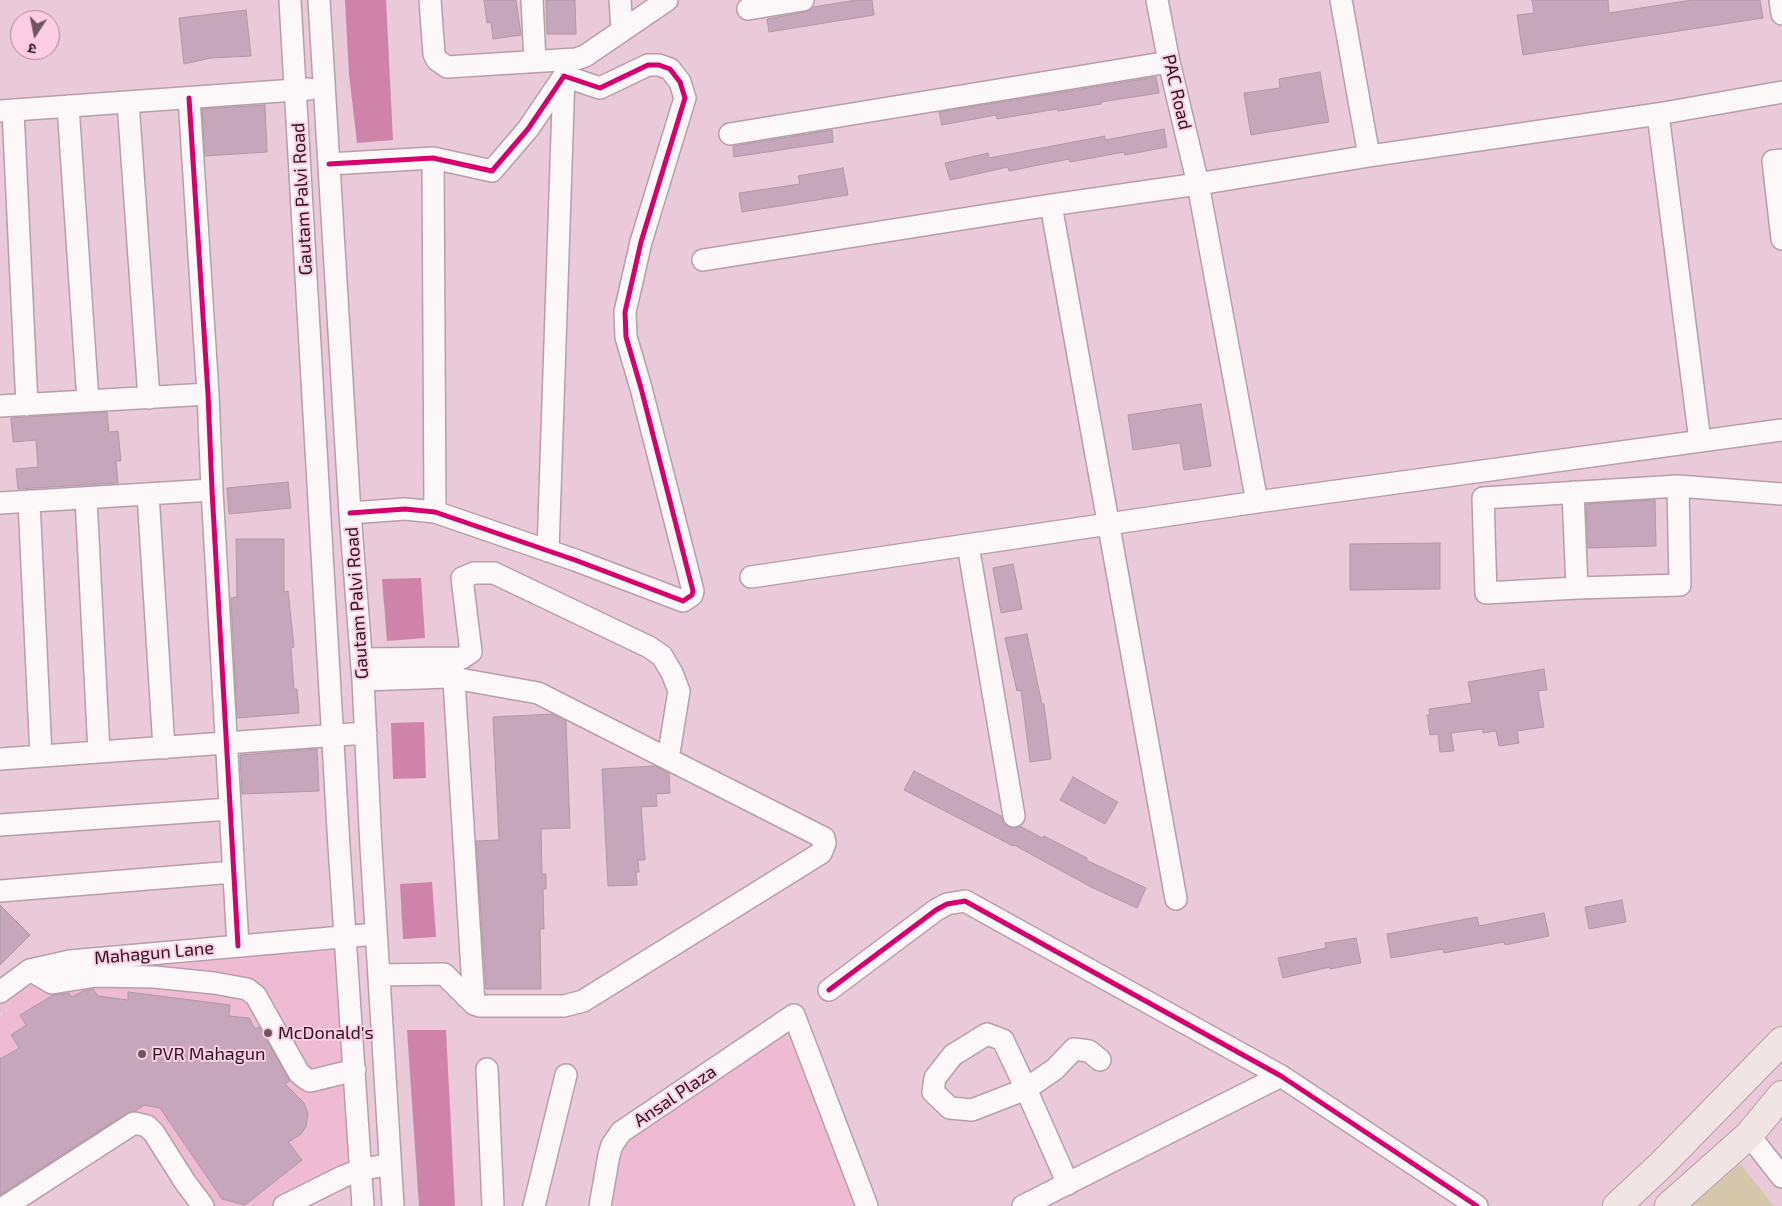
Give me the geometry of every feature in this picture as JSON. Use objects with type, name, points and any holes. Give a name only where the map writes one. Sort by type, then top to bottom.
[{"type":"main road","points":[[1617,1206],[1661,1165],[1782,1041]]},
{"type":"main road","points":[[1669,1206],[1749,1136],[1782,1095]]},
{"type":"street","name":"Gautam Palvi Road","points":[[290,0],[332,736],[363,1206]]},
{"type":"street","name":"Gautam Palvi Road","points":[[319,0],[350,513],[362,659],[376,934],[393,1206]]},
{"type":"street","points":[[430,0],[434,54],[447,67],[576,59],[584,56],[667,0]]},
{"type":"street","points":[[532,0],[535,61]]},
{"type":"street","points":[[620,0],[622,30]]},
{"type":"street","points":[[748,9],[803,0]]},
{"type":"street","name":"PAC Road","points":[[1157,0],[1169,62],[1198,184],[1257,502]]},
{"type":"street","points":[[1341,0],[1369,156]]},
{"type":"street","points":[[1780,0],[1782,14]]},
{"type":"street","points":[[730,134],[1169,62]]},
{"type":"street","points":[[350,513],[405,509],[435,512],[683,601],[692,595],[693,591],[626,337],[625,312],[641,242],[685,98],[680,82],[670,69],[659,64],[648,65],[600,88],[564,76]]},
{"type":"street","points":[[329,164],[433,158],[492,171],[528,128],[564,76]]},
{"type":"street","points":[[548,551],[564,76]]},
{"type":"street","points":[[27,405],[6,111],[324,88]]},
{"type":"street","points":[[703,260],[1369,156],[1658,114],[1782,92]]},
{"type":"street","points":[[189,98],[208,394],[238,946]]},
{"type":"street","points":[[128,102],[149,398]]},
{"type":"street","points":[[68,106],[88,401]]},
{"type":"street","points":[[1658,114],[1700,441]]},
{"type":"street","points":[[433,158],[435,512]]},
{"type":"street","points":[[1782,160],[1773,161],[1782,238]]},
{"type":"street","points":[[1051,205],[1176,899]]},
{"type":"street","points":[[0,406],[208,394]]},
{"type":"street","points":[[751,577],[1257,502],[1782,430]]},
{"type":"street","points":[[1678,486],[1680,585],[1486,593],[1483,498],[1678,486],[1782,494]]},
{"type":"street","points":[[0,503],[212,490]]},
{"type":"street","points":[[1573,492],[1577,588]]},
{"type":"street","points":[[148,494],[164,748]]},
{"type":"street","points":[[86,498],[99,752]]},
{"type":"street","points":[[29,501],[41,756]]},
{"type":"street","points":[[968,545],[1014,816]]},
{"type":"street","points":[[363,680],[453,668],[471,652],[462,578],[474,573],[494,573],[649,647],[662,656],[672,673],[679,691],[668,759]]},
{"type":"street","points":[[362,659],[453,668],[538,693],[824,838],[825,843],[821,853],[583,1001],[564,1006],[480,1006],[474,1004],[444,974],[379,975]]},
{"type":"street","points":[[453,668],[474,1004]]},
{"type":"street","points":[[0,759],[366,733]]},
{"type":"street","points":[[0,825],[230,809]]},
{"type":"street","points":[[0,892],[234,872]]},
{"type":"street","points":[[829,990],[936,910],[947,904],[965,901],[1281,1076],[1477,1206]]},
{"type":"street","name":"Mahagun Lane","points":[[0,992],[30,970],[70,961],[376,934]]},
{"type":"street","points":[[30,970],[52,983],[96,976],[214,983],[247,989],[256,996],[299,1073],[305,1078],[310,1081],[354,1070]]},
{"type":"street","name":"Ansal Plaza","points":[[600,1206],[610,1150],[621,1132],[794,1015],[868,1206]]},
{"type":"street","points":[[1068,1184],[1026,1089],[1055,1069],[1074,1049],[1089,1051],[1100,1060]]},
{"type":"street","points":[[487,1069],[493,1206]]},
{"type":"street","points":[[534,1206],[566,1074]]},
{"type":"street","points":[[1023,1206],[1281,1076]]},
{"type":"street","points":[[6,1206],[134,1123],[147,1126],[154,1133],[185,1182],[203,1206]]},
{"type":"street","points":[[1749,1136],[1782,1177]]},
{"type":"street","points":[[284,1206],[342,1177],[360,1170],[390,1164]]},
{"type":"shaded area","points":[[345,0],[386,0],[393,140],[357,143],[349,74]]},
{"type":"shaded area","points":[[421,578],[425,638],[387,641],[382,579]]},
{"type":"shaded area","points":[[424,722],[426,778],[393,779],[391,723]]},
{"type":"shaded area","points":[[432,882],[436,937],[403,939],[400,884]]},
{"type":"shaded area","points":[[336,951],[351,1173],[296,1206],[192,1206],[136,1128],[29,1206],[0,1206],[0,1005],[18,987],[76,964]]},
{"type":"shaded area","points":[[789,1021],[866,1206],[592,1206],[606,1130]]},
{"type":"shaded area","points":[[407,1030],[446,1030],[455,1206],[419,1206]]},
{"type":"shaded area","points":[[1740,1164],[1774,1206],[1692,1206]]},
{"type":"building","points":[[484,0],[516,0],[521,35],[493,39],[491,22],[487,23]]},
{"type":"building","points":[[546,0],[575,0],[576,34],[547,34]]},
{"type":"building","points":[[857,0],[872,0],[874,15],[769,32],[767,19],[805,12],[813,7]]},
{"type":"building","points":[[1532,0],[1608,0],[1609,13],[1692,0],[1760,0],[1763,18],[1523,55],[1517,15],[1534,13]]},
{"type":"building","points":[[246,10],[251,56],[211,58],[184,64],[179,18]]},
{"type":"building","points":[[1320,72],[1329,122],[1251,135],[1244,93],[1280,88],[1279,79]]},
{"type":"building","points":[[1156,77],[1159,93],[1058,111],[1057,109],[997,119],[996,115],[942,125],[939,112]]},
{"type":"building","points":[[265,105],[267,152],[205,156],[202,109]]},
{"type":"building","points":[[1164,129],[1167,147],[1125,155],[1124,152],[1070,162],[1069,159],[1009,171],[1008,167],[950,180],[945,163],[988,153],[989,158],[1105,136],[1105,140]]},
{"type":"building","points":[[832,130],[833,142],[734,157],[733,146]]},
{"type":"building","points":[[843,168],[848,195],[742,212],[739,193],[800,184],[798,176]]},
{"type":"building","points":[[1201,404],[1211,466],[1184,470],[1180,443],[1133,450],[1128,415]]},
{"type":"building","points":[[107,412],[109,432],[118,431],[121,461],[116,461],[118,483],[18,489],[16,469],[38,467],[36,440],[13,442],[11,418]]},
{"type":"building","points":[[288,482],[291,508],[229,514],[227,488]]},
{"type":"building","points":[[1655,500],[1656,546],[1588,548],[1586,504]]},
{"type":"building","points":[[236,539],[284,539],[284,592],[288,591],[294,647],[291,648],[294,689],[297,689],[299,713],[237,718],[231,598],[237,597]]},
{"type":"building","points":[[1440,543],[1440,589],[1350,590],[1350,544]]},
{"type":"building","points":[[1013,564],[1022,609],[1001,613],[993,568]]},
{"type":"building","points":[[1027,634],[1042,704],[1044,704],[1051,759],[1030,762],[1021,690],[1017,691],[1005,638]]},
{"type":"building","points":[[1544,669],[1547,690],[1538,691],[1544,727],[1517,731],[1519,743],[1499,746],[1496,731],[1483,733],[1483,729],[1451,733],[1454,751],[1440,752],[1438,734],[1430,735],[1427,715],[1430,715],[1429,709],[1472,703],[1468,682]]},
{"type":"building","points":[[552,714],[566,721],[570,828],[541,829],[542,874],[546,874],[546,889],[543,889],[544,929],[540,929],[541,989],[486,989],[476,841],[499,840],[493,717]]},
{"type":"building","points":[[317,749],[319,791],[242,794],[240,755]]},
{"type":"building","points":[[654,766],[669,773],[670,793],[656,794],[657,806],[641,807],[645,860],[638,860],[639,872],[636,872],[637,885],[608,886],[602,769]]},
{"type":"building","points":[[914,771],[1001,816],[1004,824],[1009,827],[1016,828],[1020,826],[1042,838],[1044,836],[1087,858],[1086,860],[1146,888],[1137,908],[1093,888],[1014,845],[904,790]]},
{"type":"building","points":[[1073,777],[1118,802],[1105,824],[1060,800]]},
{"type":"building","points":[[1622,900],[1626,922],[1589,929],[1585,907]]},
{"type":"building","points":[[0,905],[30,935],[0,965]]},
{"type":"building","points":[[1544,913],[1549,936],[1505,945],[1504,942],[1444,953],[1443,949],[1391,958],[1387,934],[1477,917],[1479,926]]},
{"type":"building","points":[[1356,938],[1361,963],[1330,969],[1330,967],[1283,978],[1278,958],[1326,948],[1325,943]]},
{"type":"building","points":[[93,989],[98,996],[128,1000],[128,992],[230,1005],[229,1016],[249,1018],[255,1029],[259,1027],[290,1081],[285,1084],[304,1103],[308,1114],[306,1127],[300,1135],[288,1142],[302,1160],[245,1205],[222,1199],[160,1108],[144,1105],[136,1111],[127,1113],[0,1195],[0,1059],[19,1048],[11,1035],[26,1025],[20,1015],[53,995],[69,993],[72,997],[83,991]]},
{"type":"cycle path","points":[[329,164],[433,158],[492,171],[528,129],[564,76],[600,88],[648,65],[659,65],[670,69],[680,82],[685,98],[641,242],[625,312],[626,337],[693,591],[692,595],[683,601],[575,560],[435,512],[405,509],[350,513]]},
{"type":"cycle path","points":[[189,98],[208,394],[238,946]]},
{"type":"cycle path","points":[[829,990],[936,910],[947,904],[965,901],[1281,1076],[1477,1206]]},
{"type":"place","name":"McDonald's","points":[[268,1033]]},
{"type":"place","name":"PVR Mahagun","points":[[142,1054]]}]
